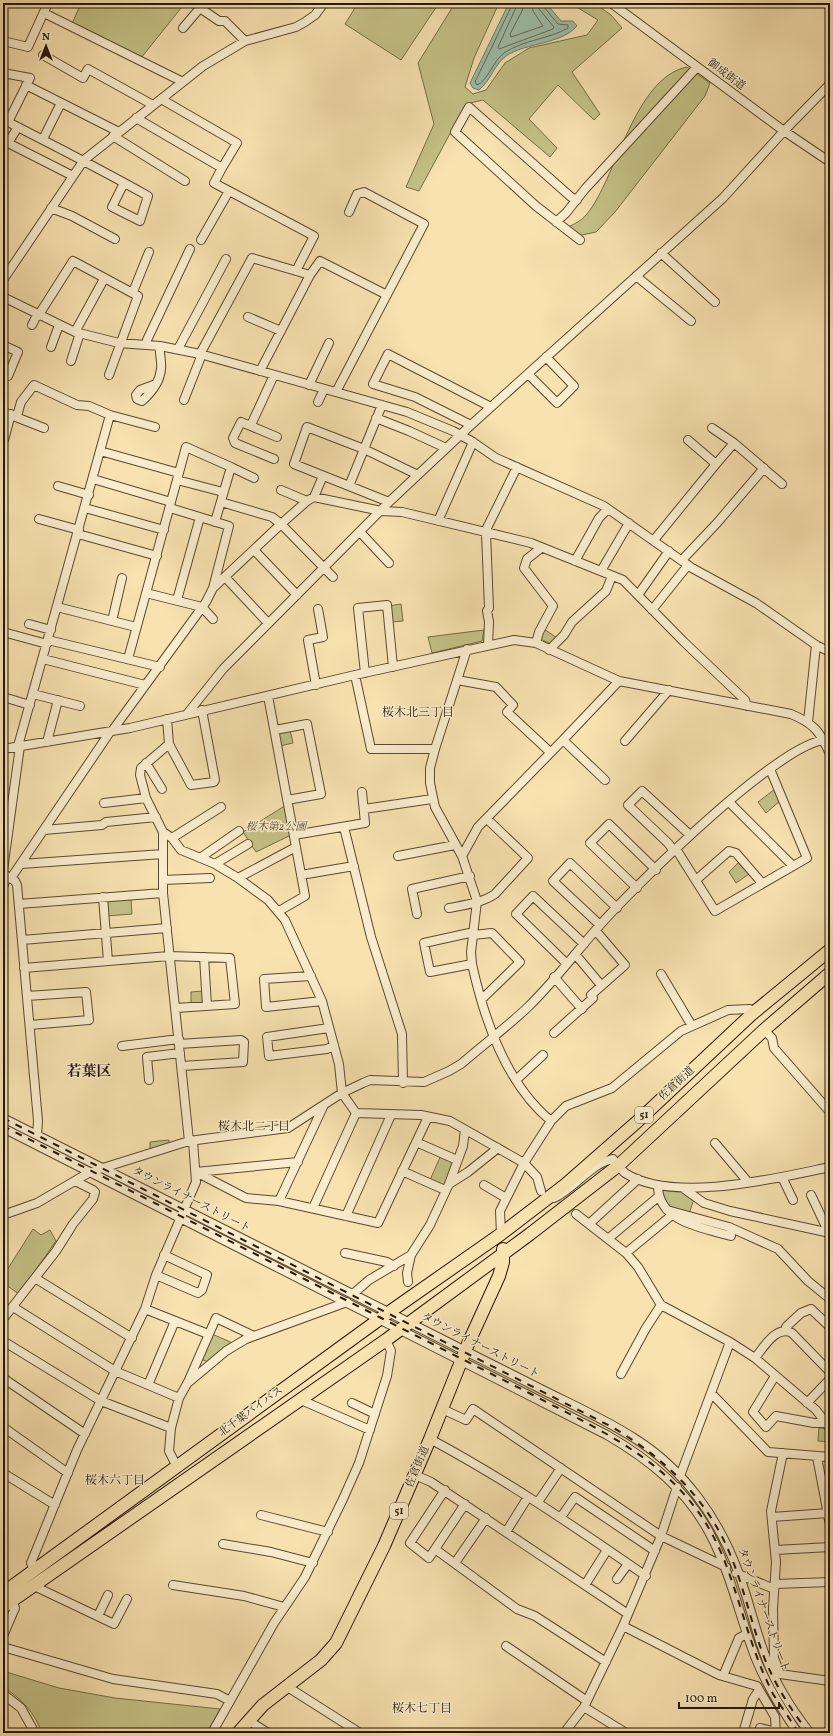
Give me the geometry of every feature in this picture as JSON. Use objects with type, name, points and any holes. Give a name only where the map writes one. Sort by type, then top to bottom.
[{"type":"highway","name":"佐倉街道","points":[[238,1733],[263,1705],[321,1660],[336,1643],[384,1546],[430,1439],[463,1356],[499,1276],[504,1253],[501,1234],[596,1159],[752,1014],[830,950]]},
{"type":"highway","name":"佐倉街道","points":[[504,1253],[619,1165],[764,1030],[830,973]]},
{"type":"highway","name":"北千葉バイパス","points":[[6,1600],[34,1570],[384,1316],[501,1234]]},
{"type":"highway","name":"北千葉バイパス","points":[[6,1600],[34,1586],[301,1400],[386,1340],[504,1253]]},
{"type":"street","points":[[3,41],[28,47],[48,3]]},
{"type":"street","points":[[3,280],[84,160],[204,66],[244,41],[296,27],[315,15],[324,3]]},
{"type":"street","name":"御成街道","points":[[611,3],[784,131],[830,162]]},
{"type":"street","points":[[183,28],[200,8],[219,21],[225,21],[244,41]]},
{"type":"street","points":[[44,13],[182,82]]},
{"type":"street","points":[[43,55],[83,78],[88,69],[153,105]]},
{"type":"street","points":[[556,222],[566,214],[585,189],[697,67]]},
{"type":"street","points":[[3,73],[30,78],[5,121],[84,160],[148,196],[140,221],[112,207],[124,183]]},
{"type":"street","points":[[187,714],[223,669],[389,502],[460,434],[723,198],[784,131],[830,84]]},
{"type":"street","points":[[26,85],[116,134],[184,181]]},
{"type":"street","points":[[161,99],[237,143],[214,183],[314,236],[296,271]]},
{"type":"street","points":[[43,139],[61,103]]},
{"type":"street","points":[[577,200],[571,197],[469,107],[455,132],[556,222],[580,240]]},
{"type":"street","points":[[136,118],[222,168]]},
{"type":"street","points":[[18,127],[8,143],[73,176]]},
{"type":"street","points":[[201,240],[229,191]]},
{"type":"street","points":[[336,392],[424,224],[364,192],[357,194],[349,212]]},
{"type":"street","points":[[51,208],[72,216],[116,240]]},
{"type":"street","points":[[146,345],[190,249]]},
{"type":"street","points":[[133,292],[149,252]]},
{"type":"street","points":[[661,254],[715,302]]},
{"type":"street","points":[[184,400],[201,354],[252,258],[310,275]]},
{"type":"street","points":[[178,349],[226,259]]},
{"type":"street","points":[[32,325],[73,261],[95,272],[104,279],[133,292],[138,296],[109,375]]},
{"type":"street","points":[[260,371],[310,275],[320,261],[387,295]]},
{"type":"street","points":[[636,276],[691,321]]},
{"type":"street","points":[[71,361],[77,333],[104,279]]},
{"type":"street","points":[[3,298],[77,333],[120,343],[160,346],[201,354],[407,412],[460,434],[496,458],[608,509],[685,563],[756,603],[816,645],[829,650]]},
{"type":"street","points":[[248,317],[281,331]]},
{"type":"street","points":[[51,347],[59,325]]},
{"type":"street","points":[[309,385],[329,343]]},
{"type":"street","points":[[3,345],[18,352],[11,373]]},
{"type":"street","points":[[156,384],[161,369],[160,346]]},
{"type":"street","points":[[471,425],[416,397],[373,384],[388,354],[491,407]]},
{"type":"street","points":[[528,374],[557,403],[574,386],[546,357]]},
{"type":"street","points":[[251,425],[274,375]]},
{"type":"street","points":[[4,440],[10,414],[34,385],[77,405],[89,406],[110,415],[155,427]]},
{"type":"street","points":[[318,402],[324,389]]},
{"type":"street","points":[[349,486],[382,405]]},
{"type":"street","points":[[10,414],[44,428]]},
{"type":"street","points":[[3,887],[6,874],[19,746],[110,415]]},
{"type":"street","points":[[376,418],[446,448]]},
{"type":"street","points":[[274,459],[235,444],[233,438],[241,422],[277,437]]},
{"type":"street","points":[[389,502],[294,464],[307,427],[364,450],[418,475]]},
{"type":"street","points":[[712,428],[734,443],[782,484]]},
{"type":"street","points":[[688,440],[716,464]]},
{"type":"street","points":[[438,521],[474,442]]},
{"type":"street","points":[[654,540],[734,443]]},
{"type":"street","points":[[128,659],[186,447],[254,478]]},
{"type":"street","points":[[100,451],[223,492]]},
{"type":"street","points":[[215,522],[231,467]]},
{"type":"street","points":[[488,645],[489,622],[487,611],[489,608],[485,532],[517,467]]},
{"type":"street","points":[[652,610],[685,563],[764,468]]},
{"type":"street","points":[[213,588],[281,524],[311,499],[323,476]]},
{"type":"street","points":[[6,874],[21,864],[111,732],[160,667],[202,607],[213,588],[229,526],[93,479]]},
{"type":"street","points":[[58,486],[89,495]]},
{"type":"street","points":[[281,490],[311,499],[381,511],[402,512],[531,543],[623,580],[745,700],[747,706]]},
{"type":"street","points":[[221,502],[272,517],[281,524],[333,577]]},
{"type":"street","points":[[85,508],[164,530]]},
{"type":"street","points":[[575,561],[599,518],[608,509]]},
{"type":"street","points":[[177,600],[200,517]]},
{"type":"street","points":[[39,519],[157,556]]},
{"type":"street","points":[[601,571],[629,523]]},
{"type":"street","points":[[360,532],[389,563]]},
{"type":"street","points":[[536,643],[539,632],[554,606],[524,568],[527,559],[541,548]]},
{"type":"street","points":[[254,550],[297,595]]},
{"type":"street","points":[[638,595],[669,551]]},
{"type":"street","points":[[549,650],[564,635],[572,622],[606,591],[612,576]]},
{"type":"street","points":[[225,577],[268,623]]},
{"type":"street","points":[[112,620],[122,578]]},
{"type":"street","points":[[146,592],[202,607],[213,619]]},
{"type":"street","points":[[365,673],[358,608],[387,605],[393,667]]},
{"type":"street","points":[[58,607],[136,626]]},
{"type":"street","points":[[316,685],[308,640],[323,637],[318,609]]},
{"type":"street","points":[[29,624],[51,630]]},
{"type":"street","points":[[3,632],[160,667]]},
{"type":"street","points":[[3,749],[111,732],[467,649],[514,640],[536,643],[619,681],[791,714],[808,722],[827,740],[830,754]]},
{"type":"street","points":[[808,722],[816,645]]},
{"type":"street","points":[[467,649],[430,768],[432,799],[438,816],[462,856],[470,876],[477,901],[471,952],[472,964],[493,1036],[516,1080],[534,1106],[550,1121]]},
{"type":"street","points":[[43,659],[145,685]]},
{"type":"street","points":[[356,675],[371,749],[435,749]]},
{"type":"street","points":[[457,680],[496,687],[513,705],[507,712],[550,752]]},
{"type":"street","points":[[462,856],[478,827],[619,681]]},
{"type":"street","points":[[625,741],[669,690]]},
{"type":"street","points":[[33,694],[80,706]]},
{"type":"street","points":[[268,696],[305,896],[279,911]]},
{"type":"street","points":[[3,698],[30,705]]},
{"type":"street","points":[[47,742],[58,700]]},
{"type":"street","points":[[168,719],[169,744],[191,785],[215,780],[202,710]]},
{"type":"street","points":[[275,730],[308,724],[321,794],[287,800]]},
{"type":"street","points":[[563,740],[605,780]]},
{"type":"street","points":[[3,1215],[37,1203],[90,1172],[191,1141],[288,1128],[342,1093],[370,1080],[403,1083],[424,1082],[449,1071],[461,1064],[528,1007],[598,928],[690,835],[770,769],[790,755],[827,740]]},
{"type":"street","points":[[34,1570],[31,1563],[68,1473],[145,1309],[164,1255],[196,1182],[169,956],[163,880],[163,832],[146,798],[140,775],[141,768],[169,744]]},
{"type":"street","points":[[146,763],[162,789]]},
{"type":"street","points":[[690,835],[642,791],[628,805],[675,850],[715,911],[808,858],[770,769]]},
{"type":"street","points":[[294,835],[365,823],[362,792]]},
{"type":"street","points":[[104,803],[146,798]]},
{"type":"street","points":[[364,809],[432,799]]},
{"type":"street","points":[[729,802],[793,866]]},
{"type":"street","points":[[172,838],[221,807]]},
{"type":"street","points":[[44,830],[102,825],[106,822],[156,817]]},
{"type":"street","points":[[449,908],[477,901],[495,894],[528,858],[487,819]]},
{"type":"street","points":[[637,888],[590,843],[609,824],[656,870]]},
{"type":"street","points":[[344,827],[371,937],[402,1034],[403,1083]]},
{"type":"street","points":[[200,858],[239,831]]},
{"type":"street","points":[[163,832],[172,838],[181,850],[215,864],[238,878],[268,900],[279,911],[292,934],[322,1001],[339,1064],[342,1093],[356,1113]]},
{"type":"street","points":[[215,864],[248,844]]},
{"type":"street","points":[[398,856],[455,845]]},
{"type":"street","points":[[238,878],[296,847]]},
{"type":"street","points":[[696,880],[730,851],[736,853],[762,883]]},
{"type":"street","points":[[21,864],[163,854]]},
{"type":"street","points":[[554,1032],[582,1009],[593,998],[591,995],[625,965],[598,928],[554,880],[570,863],[617,908]]},
{"type":"street","points":[[301,875],[354,866]]},
{"type":"street","points":[[6,874],[17,884],[38,1121],[37,1135]]},
{"type":"street","points":[[417,914],[412,889],[470,876]]},
{"type":"street","points":[[163,880],[210,878]]},
{"type":"street","points":[[19,904],[164,893]]},
{"type":"street","points":[[566,963],[516,914],[533,896],[584,944]]},
{"type":"street","points":[[103,897],[108,961]]},
{"type":"street","points":[[22,940],[167,928]]},
{"type":"street","points":[[472,964],[430,972],[424,943],[473,934],[492,933],[520,962],[482,999]]},
{"type":"street","points":[[575,954],[601,985]]},
{"type":"street","points":[[24,968],[169,956],[230,958],[235,1004],[176,1008]]},
{"type":"street","points":[[204,957],[207,1006]]},
{"type":"street","points":[[661,974],[692,1026]]},
{"type":"street","points":[[311,976],[264,979],[266,1007],[322,1001]]},
{"type":"street","points":[[554,978],[582,1009]]},
{"type":"street","points":[[27,996],[86,992],[89,1020],[30,1025]]},
{"type":"street","points":[[501,1234],[500,1211],[506,1198],[524,1163],[550,1121],[566,1106],[612,1088],[681,1031],[728,1010],[750,1009],[752,1014]]},
{"type":"street","points":[[329,1028],[267,1037],[269,1056],[327,1049],[334,1045]]},
{"type":"street","points":[[764,1030],[772,1038],[774,1048],[830,1112]]},
{"type":"street","points":[[122,1046],[179,1041],[241,1040],[244,1042],[243,1062],[182,1066]]},
{"type":"street","points":[[149,1080],[147,1057],[180,1053]]},
{"type":"street","points":[[516,1080],[543,1055]]},
{"type":"street","points":[[279,1201],[322,1107]]},
{"type":"street","points":[[356,1113],[428,1117],[450,1121],[524,1163],[537,1177],[541,1191]]},
{"type":"street","points":[[313,1208],[356,1113]]},
{"type":"street","points":[[346,1216],[391,1115]]},
{"type":"street","points":[[196,1172],[246,1198],[279,1201],[378,1223],[428,1117]]},
{"type":"street","name":"タウンライナーストリート","points":[[3,1118],[353,1294],[384,1316]]},
{"type":"street","name":"タウンライナーストリート","points":[[3,1128],[347,1302],[384,1316],[463,1356],[627,1446],[652,1464],[677,1487],[698,1514],[711,1535],[724,1566],[747,1634],[766,1681],[798,1733]]},
{"type":"street","points":[[408,1282],[407,1273],[411,1255],[430,1225],[447,1187],[463,1146],[465,1130]]},
{"type":"street","points":[[416,1142],[457,1160]]},
{"type":"street","points":[[715,1143],[748,1182]]},
{"type":"street","points":[[447,1187],[498,1148]]},
{"type":"street","points":[[539,1204],[564,1193],[604,1161],[613,1159],[624,1172],[638,1179],[658,1186],[683,1188],[748,1182],[830,1167]]},
{"type":"street","points":[[196,1172],[298,1162]]},
{"type":"street","points":[[402,1171],[447,1187]]},
{"type":"street","points":[[782,1177],[792,1200]]},
{"type":"street","points":[[589,1224],[638,1179]]},
{"type":"street","points":[[3,1319],[56,1251],[72,1224],[93,1199],[95,1192],[75,1181]]},
{"type":"street","points":[[484,1185],[506,1198]]},
{"type":"street","points":[[658,1186],[658,1197],[670,1213],[680,1220],[731,1236]]},
{"type":"street","points":[[683,1188],[704,1203],[730,1211],[829,1233]]},
{"type":"street","points":[[811,1195],[829,1233]]},
{"type":"street","points":[[609,1238],[658,1197]]},
{"type":"street","points":[[626,1253],[670,1213]]},
{"type":"street","points":[[670,1213],[729,1227],[778,1249],[808,1281],[830,1299]]},
{"type":"street","points":[[576,1214],[609,1238],[626,1253],[638,1267],[661,1305],[730,1342],[755,1358],[807,1403],[828,1425]]},
{"type":"street","points":[[345,1253],[387,1262],[394,1266]]},
{"type":"street","points":[[156,1275],[198,1293],[202,1290],[207,1276],[164,1255]]},
{"type":"street","points":[[353,1294],[369,1280],[411,1255]]},
{"type":"street","points":[[35,1278],[132,1338]]},
{"type":"street","points":[[188,1382],[226,1351],[254,1336],[347,1302]]},
{"type":"street","points":[[621,1374],[646,1328],[661,1305]]},
{"type":"street","points":[[13,1307],[115,1371],[179,1398]]},
{"type":"street","points":[[145,1309],[208,1334]]},
{"type":"street","points":[[786,1330],[786,1327],[801,1313],[811,1309],[830,1327]]},
{"type":"street","points":[[177,1467],[169,1451],[171,1428],[179,1398],[188,1382],[216,1318],[254,1336]]},
{"type":"street","points":[[148,1385],[175,1321]]},
{"type":"street","points":[[755,1358],[779,1331],[786,1330],[792,1333],[830,1372]]},
{"type":"street","points":[[212,1733],[284,1607],[313,1563],[359,1463],[387,1376],[391,1351],[386,1340]]},
{"type":"street","points":[[3,1341],[101,1401],[171,1428]]},
{"type":"street","points":[[680,1476],[730,1342]]},
{"type":"street","name":"タウンライナーストリート","points":[[463,1356],[633,1437],[658,1455],[680,1476],[705,1506],[720,1529],[740,1574],[766,1658],[777,1675],[796,1716],[810,1733]]},
{"type":"street","points":[[775,1376],[753,1412],[766,1427],[776,1416],[828,1425]]},
{"type":"street","points":[[3,1378],[85,1434]]},
{"type":"street","points":[[807,1403],[830,1379]]},
{"type":"street","points":[[711,1393],[768,1452],[830,1457]]},
{"type":"street","points":[[301,1400],[370,1430]]},
{"type":"street","points":[[352,1403],[375,1414]]},
{"type":"street","points":[[442,1409],[466,1420],[474,1409],[661,1536],[740,1574],[774,1586],[830,1582]]},
{"type":"street","points":[[3,1427],[68,1473]]},
{"type":"street","points":[[430,1439],[479,1465],[538,1502],[646,1576]]},
{"type":"street","points":[[777,1675],[774,1658],[775,1550],[771,1511],[783,1453]]},
{"type":"street","points":[[817,1457],[830,1525]]},
{"type":"street","points":[[538,1502],[561,1468]]},
{"type":"street","points":[[3,1472],[55,1505]]},
{"type":"street","points":[[415,1475],[445,1490],[628,1614]]},
{"type":"street","points":[[564,1733],[586,1704],[646,1576],[677,1487]]},
{"type":"street","points":[[445,1490],[410,1543],[429,1558],[465,1504]]},
{"type":"street","points":[[506,1532],[528,1497]]},
{"type":"street","points":[[561,1517],[575,1497],[655,1551]]},
{"type":"street","points":[[772,1517],[828,1513]]},
{"type":"street","points":[[261,1516],[328,1532]]},
{"type":"street","points":[[455,1563],[486,1518]]},
{"type":"street","points":[[223,1544],[271,1552],[313,1563]]},
{"type":"street","points":[[775,1550],[830,1547]]},
{"type":"street","points":[[435,1549],[517,1609],[535,1616],[606,1662]]},
{"type":"street","points":[[584,1585],[608,1550]]},
{"type":"street","points":[[618,1579],[628,1564]]},
{"type":"street","points":[[173,1585],[244,1596],[284,1607]]},
{"type":"street","points":[[34,1586],[114,1624],[127,1599]]},
{"type":"street","points":[[98,1616],[108,1595]]},
{"type":"street","points":[[3,1636],[15,1608],[6,1600]]},
{"type":"street","points":[[623,1626],[723,1676],[758,1688],[776,1717],[776,1732],[760,1728]]},
{"type":"street","points":[[723,1676],[739,1638],[747,1634]]},
{"type":"street","points":[[506,1646],[626,1733]]},
{"type":"street","points":[[3,1647],[113,1679],[217,1694],[230,1701]]},
{"type":"street","points":[[743,1733],[753,1699],[758,1688],[766,1681],[777,1675],[830,1681]]},
{"type":"street","points":[[286,1686],[360,1733]]},
{"type":"street","points":[[3,1694],[21,1708],[35,1733]]},
{"type":"street","points":[[248,1720],[268,1733]]},
{"type":"green space","points":[[81,3],[185,3],[141,58],[72,24]]},
{"type":"green space","points":[[358,3],[439,3],[401,60],[345,24]]},
{"type":"green space","points":[[455,3],[499,3],[474,58],[465,87],[473,94],[486,90],[505,63],[529,48],[587,35],[598,20],[570,3],[594,3],[611,15],[622,28],[572,72],[600,114],[594,120],[558,85],[529,119],[557,148],[550,157],[483,100],[466,104],[419,191],[406,187],[434,124],[418,63]]},
{"type":"green space","points":[[687,67],[710,83],[705,96],[615,212],[596,232],[582,235],[561,231],[584,217],[598,198],[628,131],[653,89],[669,75]]},
{"type":"green space","points":[[401,604],[403,621],[391,622],[389,606]]},
{"type":"green space","points":[[544,629],[557,638],[551,644],[540,639]]},
{"type":"green space","points":[[484,630],[482,641],[432,653],[428,637]]},
{"type":"green space","points":[[290,730],[293,743],[280,746],[277,733]]},
{"type":"green space","points":[[775,789],[780,801],[766,813],[758,802]]},
{"type":"green space","name":"桜木第2公園","points":[[286,805],[291,835],[256,852],[243,832]]},
{"type":"green space","points":[[738,863],[749,874],[736,883],[729,872]]},
{"type":"green space","points":[[131,899],[132,914],[107,916],[105,904],[109,900]]},
{"type":"green space","points":[[203,991],[203,1001],[201,1003],[191,1003],[191,992]]},
{"type":"green space","points":[[169,1140],[169,1144],[150,1150],[150,1142]]},
{"type":"green space","points":[[441,1155],[453,1161],[445,1184],[441,1185],[430,1180]]},
{"type":"green space","points":[[660,1188],[682,1191],[694,1199],[689,1214],[668,1209]]},
{"type":"green space","points":[[33,1229],[41,1235],[50,1230],[56,1241],[19,1294],[3,1283],[3,1268],[7,1270]]},
{"type":"green space","points":[[212,1334],[235,1344],[210,1363],[201,1359]]},
{"type":"green space","points":[[819,1428],[823,1428],[829,1433],[830,1442],[818,1441]]},
{"type":"green space","points":[[3,1671],[59,1688],[115,1698],[220,1709],[207,1733],[42,1733],[27,1707],[16,1696],[3,1687]]},
{"type":"water","points":[[509,3],[546,3],[561,21],[573,21],[577,26],[562,37],[514,51],[498,64],[479,90],[473,88],[470,83]]},
{"type":"tunnel","points":[[548,1196],[576,1214]]},
{"type":"railway","points":[[3,1118],[612,1427],[649,1452],[682,1481],[696,1497],[720,1534],[735,1567],[759,1644],[768,1667],[784,1697],[809,1733]]},
{"type":"railway","points":[[3,1126],[561,1409],[617,1440],[643,1458],[667,1477],[689,1499],[707,1526],[723,1557],[765,1677],[773,1694],[799,1733]]},
{"type":"district","name":"桜木北三丁目","points":[[418,713]]},
{"type":"district","name":"若葉区","points":[[89,1072]]},
{"type":"district","name":"桜木北二丁目","points":[[254,1127]]},
{"type":"district","name":"桜木六丁目","points":[[115,1481]]},
{"type":"district","name":"桜木七丁目","points":[[422,1709]]}]
